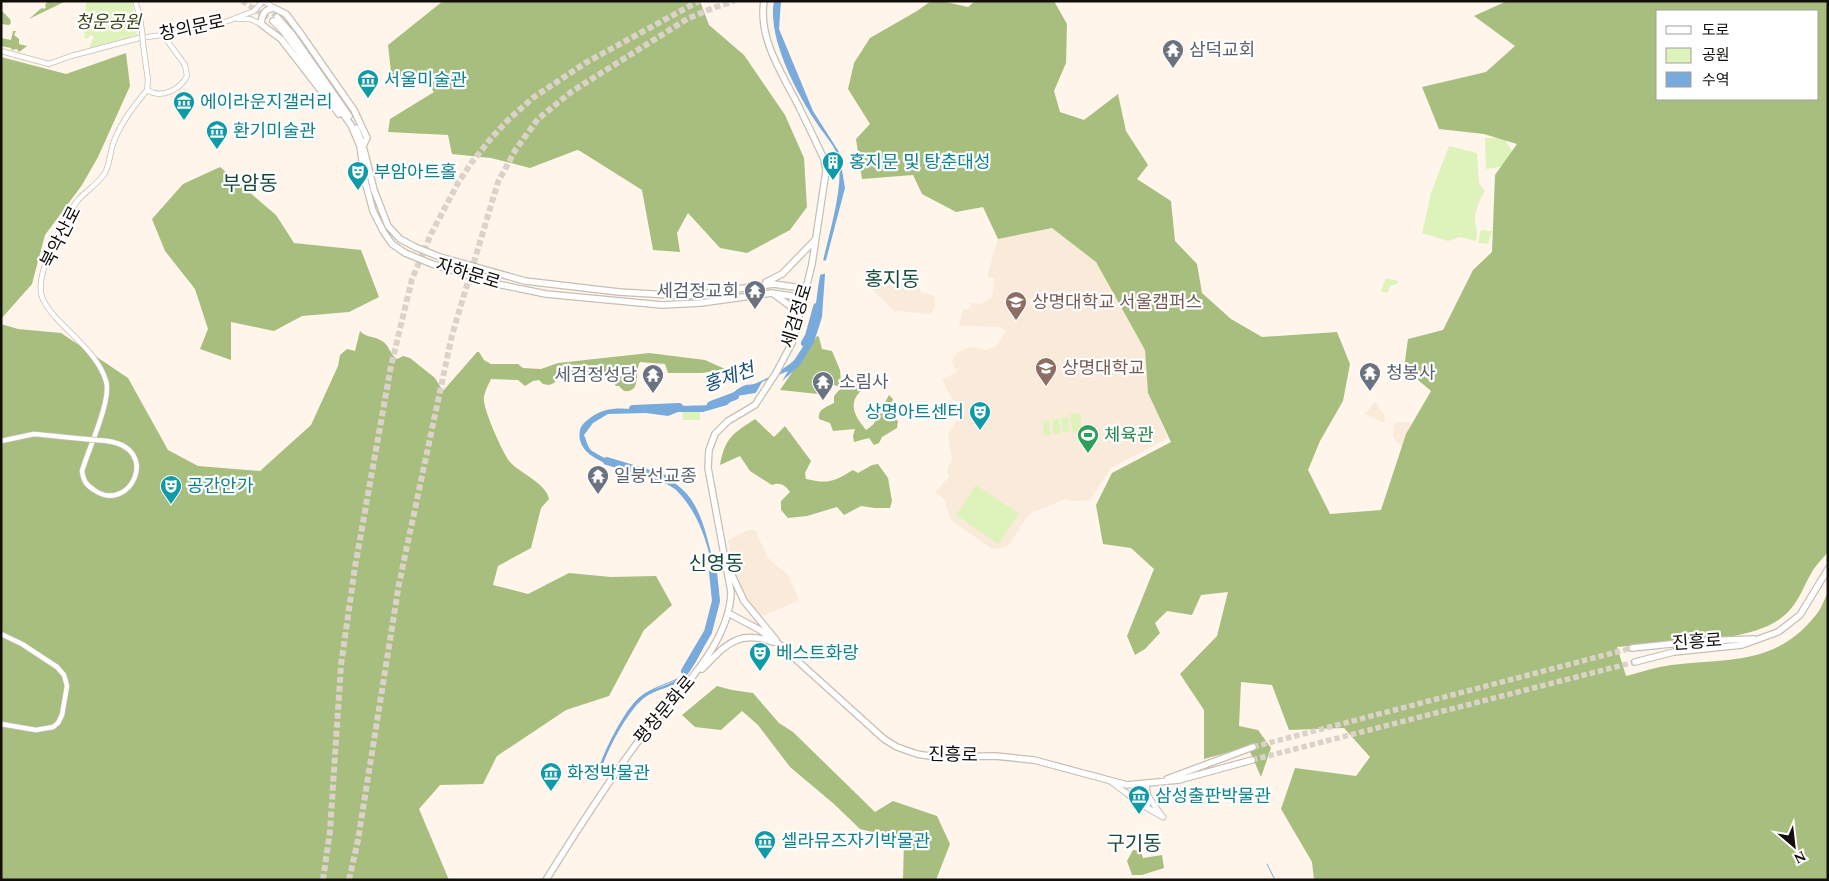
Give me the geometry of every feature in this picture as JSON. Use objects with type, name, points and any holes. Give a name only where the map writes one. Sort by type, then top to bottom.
[{"type":"main road","name":"세검정로","points":[[728,612],[731,592],[708,468],[709,450],[720,427],[755,405],[763,395],[793,341],[812,264],[825,176],[825,165],[813,136],[772,50],[762,17],[764,1]]},
{"type":"main road","points":[[351,125],[344,121],[281,39],[261,24],[263,14],[266,11],[274,8],[286,14],[290,19],[354,110],[366,138],[364,146]]},
{"type":"main road","name":"자하문로","points":[[804,298],[772,293],[684,305],[648,305],[522,290],[432,264],[398,250],[383,231],[373,211],[365,181],[360,146],[351,125],[275,19],[341,102],[356,128],[364,146],[374,190],[388,226],[400,239],[440,257],[525,281],[619,292],[686,296],[774,284],[807,289]]},
{"type":"main road","points":[[753,287],[775,279],[816,240]]},
{"type":"main road","points":[[798,258],[806,259],[812,264]]},
{"type":"main road","points":[[772,293],[790,306],[799,322]]},
{"type":"main road","points":[[725,560],[744,601],[780,645]]},
{"type":"main road","name":"진흥로","points":[[1635,662],[1674,652],[1742,645],[1778,632],[1800,615],[1828,569]]},
{"type":"main road","name":"진흥로","points":[[728,612],[760,630],[780,645],[884,739],[897,747],[917,754],[935,757],[995,756],[1034,760],[1110,782],[1127,785],[1179,780],[1252,760]]},
{"type":"main road","name":"평창문화로","points":[[546,880],[599,797],[636,745],[693,677],[714,645],[728,612]]},
{"type":"main road","points":[[693,677],[729,643],[754,638],[764,639],[780,645]]},
{"type":"main road","name":"진흥로","points":[[1632,648],[1700,641],[1761,639]]},
{"type":"main road","name":"진흥로","points":[[1163,781],[1253,746]]},
{"type":"main road","points":[[1110,782],[1162,817],[1148,796]]},
{"type":"main road","points":[[1144,806],[1148,803],[1146,784]]},
{"type":"street","points":[[135,1],[142,31],[148,80],[147,90],[155,94],[168,93],[177,88],[187,76],[185,65],[163,35]]},
{"type":"street","points":[[263,1],[274,8]]},
{"type":"street","name":"창의문로","points":[[1,51],[49,64],[71,56],[139,38],[212,26],[254,11],[263,1]]},
{"type":"street","points":[[234,18],[250,19],[261,24]]},
{"type":"street","name":"북악산로","points":[[1,441],[34,434],[74,438],[107,441],[119,442],[132,453],[136,465],[134,482],[126,490],[116,494],[98,492],[85,482],[82,477],[83,468],[106,396],[106,381],[94,358],[44,302],[41,284],[45,262],[68,217],[78,201],[104,175],[114,141],[120,129],[131,110],[147,90]]},
{"type":"street","points":[[1,634],[28,647],[57,667],[64,675],[67,686],[62,715],[58,723],[53,727],[36,730],[1,724]]},
{"type":"shaded area","name":"상명대학교","points":[[1052,228],[1096,262],[1145,350],[1148,393],[1168,438],[1111,468],[1090,500],[1073,501],[1066,499],[1033,512],[1026,518],[1009,545],[992,549],[951,520],[944,499],[935,492],[949,477],[947,471],[952,459],[948,435],[959,417],[958,410],[963,405],[952,399],[942,380],[957,372],[952,361],[957,352],[972,347],[985,350],[994,347],[998,344],[1006,330],[998,327],[959,326],[963,309],[970,309],[971,303],[981,304],[992,297],[995,278],[987,277],[998,239]]},
{"type":"shaded area","points":[[885,277],[896,285],[913,280],[922,293],[935,296],[934,308],[931,314],[894,311],[868,285]]},
{"type":"shaded area","points":[[1375,402],[1384,414],[1386,421],[1381,422],[1365,414]]},
{"type":"shaded area","points":[[1410,422],[1413,432],[1407,452],[1393,437],[1394,423]]},
{"type":"shaded area","points":[[748,530],[755,530],[768,558],[788,575],[799,600],[763,616],[747,600],[738,584],[732,564],[728,540]]},
{"type":"green space","points":[[48,1],[66,1],[29,19],[40,9],[44,9]]},
{"type":"green space","name":"청운공원","points":[[86,1],[131,1],[137,35],[89,48],[94,37],[90,35],[88,39],[84,38]]},
{"type":"green space","points":[[443,1],[700,1],[709,25],[744,55],[785,115],[804,158],[807,207],[790,230],[747,253],[720,248],[688,213],[677,233],[680,252],[653,250],[642,190],[580,151],[577,150],[530,168],[491,158],[452,154],[448,135],[388,132],[390,119],[434,92],[420,73],[392,81],[388,45]]},
{"type":"green space","points":[[931,1],[942,1],[968,7],[975,1],[1054,1],[1067,24],[1066,63],[1054,91],[1060,112],[1084,120],[1118,94],[1126,131],[1148,165],[1137,179],[1171,201],[1175,241],[1197,264],[1202,293],[1231,319],[1262,337],[1337,332],[1350,364],[1343,401],[1320,441],[1308,470],[1330,514],[1381,510],[1406,434],[1431,391],[1404,368],[1408,339],[1443,330],[1473,270],[1492,252],[1495,175],[1517,144],[1484,134],[1439,129],[1422,87],[1486,72],[1515,46],[1474,16],[1507,1],[1828,1],[1828,552],[1813,570],[1791,609],[1774,623],[1752,632],[1728,637],[1617,647],[1626,676],[1665,666],[1749,657],[1767,652],[1784,644],[1800,632],[1817,614],[1828,592],[1828,880],[1314,880],[1312,862],[1281,809],[1295,768],[1356,776],[1370,757],[1344,728],[1289,730],[1272,685],[1241,682],[1239,726],[1258,730],[1271,748],[1261,777],[1248,747],[1204,759],[1204,710],[1180,674],[1217,636],[1228,592],[1201,595],[1192,615],[1167,611],[1155,623],[1160,633],[1145,649],[1135,655],[1127,636],[1154,569],[1131,548],[1103,544],[1096,505],[1112,473],[1171,442],[1148,393],[1145,350],[1096,262],[1052,228],[998,239],[983,207],[956,212],[922,194],[913,175],[862,179],[856,139],[870,124],[848,89],[854,63],[870,38]]},
{"type":"green space","points":[[1,10],[10,19],[11,23],[9,25],[1,24]]},
{"type":"green space","points":[[13,31],[16,31],[14,35],[19,39],[19,44],[27,46],[19,52],[17,49],[12,50],[11,48],[1,46],[1,38],[11,40]]},
{"type":"green space","points":[[126,53],[130,86],[98,157],[82,185],[45,235],[32,284],[1,319],[1,57],[66,74]]},
{"type":"green space","points":[[1485,138],[1504,138],[1512,151],[1505,166],[1486,169]]},
{"type":"green space","points":[[1449,146],[1477,153],[1479,183],[1485,191],[1477,207],[1475,220],[1476,241],[1460,237],[1448,241],[1422,233],[1431,193]]},
{"type":"green space","points":[[220,167],[276,215],[294,243],[361,250],[379,297],[349,312],[302,316],[274,331],[231,322],[231,360],[200,349],[208,329],[195,289],[165,251],[152,219],[183,184]]},
{"type":"green space","points":[[1481,230],[1492,231],[1488,244],[1478,243]]},
{"type":"green space","points":[[1386,278],[1398,281],[1397,284],[1390,286],[1387,293],[1381,291]]},
{"type":"green space","points":[[1,324],[18,329],[61,333],[128,378],[168,450],[198,466],[260,471],[311,425],[338,366],[340,355],[347,349],[355,351],[360,331],[365,335],[382,341],[397,359],[403,356],[410,358],[435,378],[443,391],[477,352],[479,352],[484,360],[491,364],[518,364],[523,368],[541,369],[558,363],[649,353],[705,360],[725,369],[702,373],[668,373],[665,364],[640,362],[635,386],[630,391],[624,391],[619,386],[616,386],[612,379],[597,376],[577,379],[567,376],[558,378],[549,385],[543,384],[539,380],[525,386],[518,380],[491,379],[484,396],[495,433],[507,458],[543,488],[549,499],[541,508],[531,548],[498,566],[493,585],[528,594],[569,573],[611,577],[656,576],[672,605],[644,630],[609,696],[566,710],[497,756],[483,784],[440,785],[419,809],[449,880],[1,880]]},
{"type":"green space","points":[[817,336],[819,337],[822,349],[832,351],[840,370],[841,382],[860,379],[865,381],[855,399],[854,408],[856,416],[866,430],[877,419],[889,395],[893,399],[890,415],[898,421],[897,428],[882,437],[879,443],[874,445],[869,438],[854,442],[855,429],[833,431],[830,423],[819,419],[821,411],[834,403],[834,396],[841,388],[830,383],[818,394],[780,390]]},
{"type":"green space","points":[[700,409],[700,420],[683,420],[682,410]]},
{"type":"green space","points":[[1080,413],[1082,431],[1073,433],[1070,414]]},
{"type":"green space","points":[[1068,417],[1070,431],[1063,432],[1061,418]]},
{"type":"green space","points":[[755,419],[774,437],[785,426],[811,461],[805,473],[806,479],[831,481],[853,470],[858,473],[872,465],[878,464],[888,478],[892,501],[890,508],[861,506],[844,515],[837,507],[807,516],[788,518],[781,510],[781,501],[790,492],[784,486],[780,484],[772,485],[750,471],[740,456],[720,465],[724,449],[731,437]]},
{"type":"green space","points":[[1059,419],[1061,433],[1054,434],[1052,420]]},
{"type":"green space","points":[[1049,420],[1051,435],[1044,435],[1043,421]]},
{"type":"green space","points":[[976,485],[1019,514],[998,544],[956,515]]},
{"type":"green space","points":[[717,686],[753,693],[779,723],[793,732],[875,812],[893,801],[937,816],[950,844],[936,880],[903,880],[904,840],[860,829],[790,767],[758,725],[742,711],[721,730],[695,727],[682,715]]},
{"type":"green space","points":[[1133,850],[1141,851],[1143,858],[1162,855],[1164,868],[1142,875],[1132,875],[1127,861]]},
{"type":"water","name":"홍제천","points":[[774,1],[781,1],[779,29],[813,111],[839,152],[845,188],[826,260],[822,317],[814,342],[800,365],[781,382],[755,393],[737,396],[727,405],[703,412],[678,412],[668,416],[646,413],[608,414],[593,423],[584,435],[589,447],[594,452],[625,467],[668,479],[689,496],[699,513],[706,532],[719,594],[716,617],[712,628],[690,672],[680,681],[653,692],[637,704],[623,723],[605,758],[599,777],[596,776],[608,745],[634,702],[645,693],[676,680],[689,666],[707,630],[715,599],[713,570],[705,540],[700,525],[684,499],[675,489],[665,483],[601,461],[589,453],[581,443],[580,430],[590,418],[607,410],[663,411],[678,406],[716,404],[721,402],[740,387],[764,380],[792,362],[806,341],[813,321],[837,197],[839,167],[835,150],[808,110],[785,64],[775,31]]},
{"type":"pier","points":[[821,260],[829,261],[828,273],[819,275]]},
{"type":"pier","points":[[788,371],[780,385],[754,396],[762,382]]},
{"type":"waterway","name":"홍제천","points":[[805,343],[809,336],[817,307]]},
{"type":"waterway","name":"홍제천","points":[[711,405],[735,396]]},
{"type":"waterway","name":"홍제천","points":[[633,409],[679,407]]},
{"type":"waterway","name":"홍제천","points":[[607,461],[663,478]]},
{"type":"waterway","name":"홍제천","points":[[685,671],[708,632],[716,601],[713,572]]},
{"type":"waterway","points":[[639,699],[652,690],[677,679]]},
{"type":"waterway","points":[[615,734],[628,711],[636,702]]},
{"type":"waterway","points":[[1267,864],[1275,880]]},
{"type":"tunnel","points":[[242,1],[273,21]]},
{"type":"tunnel","points":[[261,1],[277,17]]},
{"type":"tunnel","points":[[323,880],[330,831],[341,665],[355,567],[391,366],[412,279],[431,234],[458,183],[472,162],[510,118],[534,97],[587,62],[699,1]]},
{"type":"tunnel","points":[[349,880],[358,840],[399,584],[452,335],[498,182],[516,149],[538,119],[571,92],[687,19],[734,1]]},
{"type":"tunnel","points":[[1253,747],[1632,648]]},
{"type":"tunnel","points":[[1252,760],[1635,662]]},
{"type":"place","name":"삼덕교회","points":[[1173,69]]},
{"type":"place","name":"서울미술관","points":[[368,99]]},
{"type":"place","name":"에이라운지갤러리","points":[[184,121]]},
{"type":"place","name":"환기미술관","points":[[217,150]]},
{"type":"place","name":"홍지문 및 탕춘대성","points":[[833,181]]},
{"type":"place","name":"부암아트홀","points":[[358,191]]},
{"type":"place","name":"세검정교회","points":[[755,310]]},
{"type":"place","name":"상명대학교 서울캠퍼스","points":[[1016,321]]},
{"type":"place","name":"상명대학교","points":[[1046,387]]},
{"type":"place","name":"청봉사","points":[[1370,392]]},
{"type":"place","name":"세검정성당","points":[[653,394]]},
{"type":"place","name":"소림사","points":[[823,401]]},
{"type":"place","name":"상명아트센터","points":[[980,431]]},
{"type":"place","name":"체육관","points":[[1088,454]]},
{"type":"place","name":"일붕선교종","points":[[598,495]]},
{"type":"place","name":"공간안가","points":[[171,505]]},
{"type":"place","name":"베스트화랑","points":[[760,672]]},
{"type":"place","name":"화정박물관","points":[[551,792]]},
{"type":"place","name":"삼성출판박물관","points":[[1139,815]]},
{"type":"place","name":"셀라뮤즈자기박물관","points":[[765,860]]},
{"type":"district","name":"부암동","points":[[250,184]]},
{"type":"district","name":"홍지동","points":[[892,280]]},
{"type":"district","name":"신영동","points":[[716,564]]},
{"type":"district","name":"구기동","points":[[1134,844]]}]
